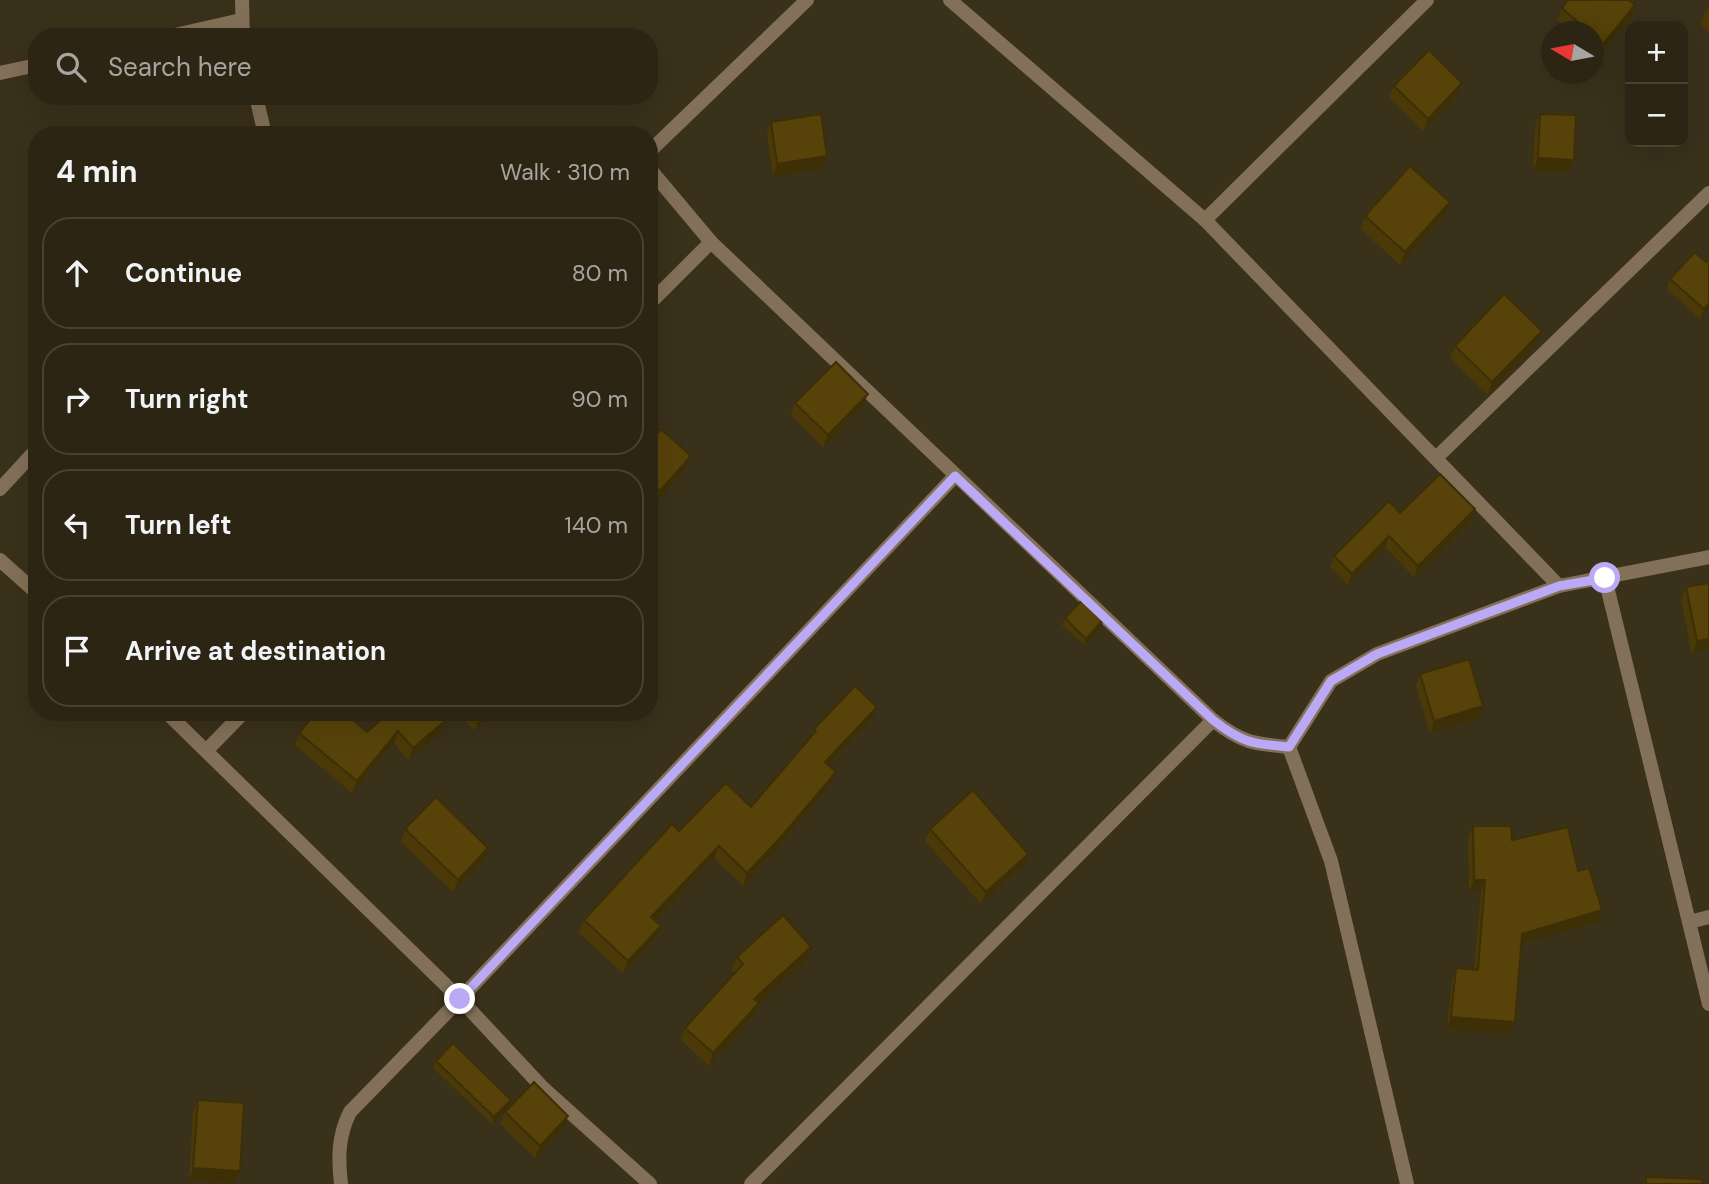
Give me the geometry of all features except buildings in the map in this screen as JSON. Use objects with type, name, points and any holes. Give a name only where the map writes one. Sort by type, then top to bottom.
[{"type":"street","points":[[242,0],[242,28]]},
{"type":"street","points":[[658,143],[807,0]]},
{"type":"street","points":[[950,0],[1205,220],[1559,586]]},
{"type":"street","points":[[1205,220],[1427,0]]},
{"type":"street","points":[[206,28],[242,20]]},
{"type":"street","points":[[0,73],[28,67]]},
{"type":"street","points":[[258,105],[263,126]]},
{"type":"street","points":[[658,179],[711,242],[1213,720],[1233,736],[1251,743],[1289,747]]},
{"type":"street","points":[[1436,458],[1709,193]]},
{"type":"street","points":[[658,295],[711,242]]},
{"type":"street","points":[[0,489],[28,459]]},
{"type":"street","points":[[341,1184],[338,1155],[343,1126],[350,1112],[955,476]]},
{"type":"street","points":[[1289,747],[1331,681],[1377,654],[1559,586],[1709,557]]},
{"type":"street","points":[[0,560],[28,585]]},
{"type":"street","points":[[1605,578],[1709,1004]]},
{"type":"street","points":[[751,1184],[1213,720]]},
{"type":"street","points":[[176,721],[460,999],[542,1088],[650,1184]]},
{"type":"street","points":[[207,750],[235,721]]},
{"type":"street","points":[[1289,747],[1331,860],[1407,1184]]},
{"type":"street","points":[[1689,922],[1709,917]]},
{"type":"route","points":[[460,999],[955,476],[1213,720],[1233,736],[1251,743],[1289,747],[1331,681],[1377,654],[1559,586],[1605,578]]}]
